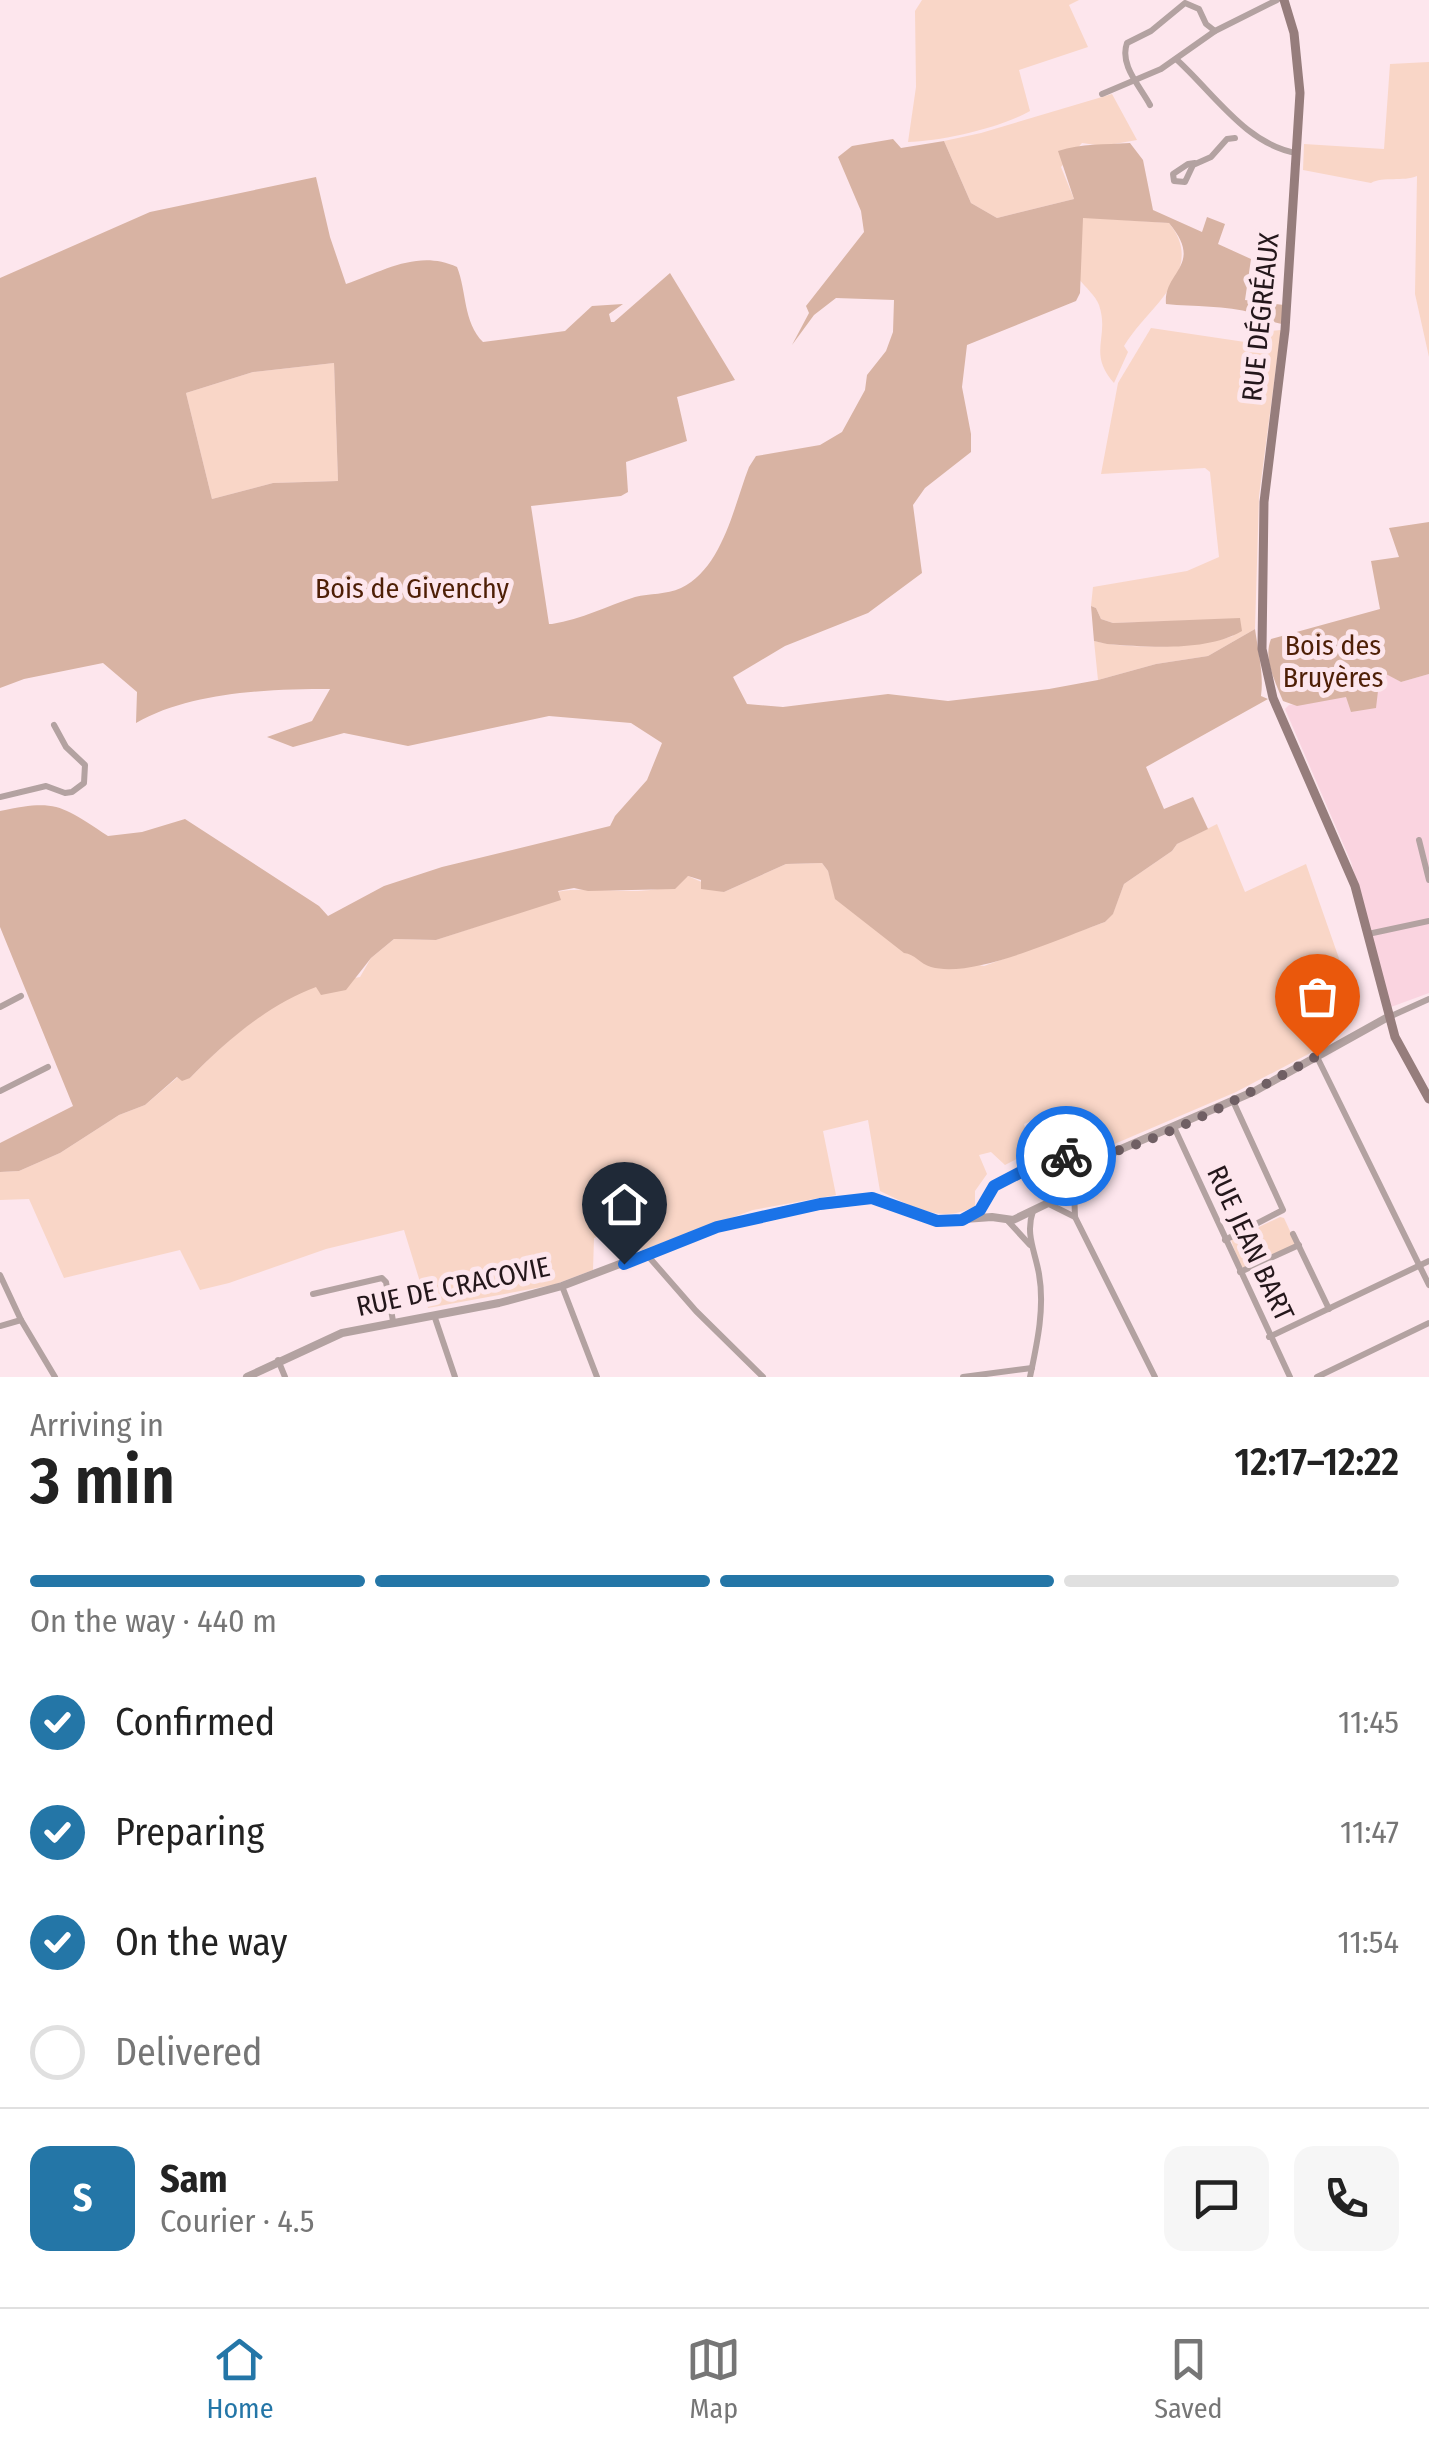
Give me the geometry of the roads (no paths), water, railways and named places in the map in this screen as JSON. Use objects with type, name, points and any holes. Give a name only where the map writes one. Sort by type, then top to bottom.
[{"type":"main road","name":"RUE DÉGRÉAUX","points":[[1281,0],[1298,58],[1297,153],[1286,330],[1264,502],[1262,640],[1272,693],[1348,865],[1388,1017],[1429,1100]]},
{"type":"street","points":[[1102,94],[1176,59],[1214,31],[1281,0]]},
{"type":"street","points":[[1150,105],[1124,58],[1127,43],[1157,28],[1180,4],[1194,5],[1214,31]]},
{"type":"street","points":[[1176,59],[1235,119],[1287,152],[1297,153]]},
{"type":"street","points":[[1195,164],[1211,157],[1227,139],[1235,138]]},
{"type":"street","points":[[0,797],[46,786],[72,792],[84,783],[85,765],[66,747],[54,725]]},
{"type":"street","points":[[1419,840],[1429,880]]},
{"type":"street","points":[[1368,934],[1429,921]]},
{"type":"street","points":[[0,1006],[21,996]]},
{"type":"street","points":[[1156,1377],[1075,1217],[1074,1190],[1080,1176],[1105,1156],[1233,1102],[1388,1017],[1429,999]]},
{"type":"street","points":[[1317,1056],[1429,1285]]},
{"type":"street","points":[[0,1090],[48,1067]]},
{"type":"street","points":[[1225,1240],[1283,1210],[1233,1102]]},
{"type":"street","name":"RUE JEAN BART","points":[[1174,1128],[1290,1377]]},
{"type":"street","points":[[962,1220],[980,1210],[994,1186],[1052,1156],[1105,1156]]},
{"type":"street","points":[[1072,1159],[1080,1176]]},
{"type":"street","name":"RUE DE CRACOVIE","points":[[247,1377],[342,1334],[499,1303],[562,1286],[717,1227],[786,1210],[872,1198],[937,1221],[1003,1219],[1033,1210],[1074,1190]]},
{"type":"street","points":[[988,1198],[990,1210],[1032,1248]]},
{"type":"street","points":[[1048,1203],[1075,1217]]},
{"type":"street","points":[[1030,1377],[1041,1302],[1029,1225],[1033,1210]]},
{"type":"street","points":[[1294,1234],[1328,1309]]},
{"type":"street","points":[[1240,1272],[1299,1245]]},
{"type":"street","points":[[648,1256],[696,1311],[763,1377]]},
{"type":"street","points":[[1269,1337],[1429,1261]]},
{"type":"street","points":[[0,1275],[21,1320],[56,1377]]},
{"type":"street","points":[[313,1294],[382,1278],[386,1282],[392,1322]]},
{"type":"street","points":[[562,1286],[597,1377]]},
{"type":"street","points":[[434,1315],[455,1377]]},
{"type":"street","points":[[0,1326],[21,1320]]},
{"type":"street","points":[[1317,1377],[1429,1323]]},
{"type":"street","points":[[278,1360],[286,1377]]},
{"type":"street","points":[[962,1377],[1032,1368]]},
{"type":"park label","name":"Bois de Givenchy","points":[[412,588]]},
{"type":"park label","name":"Bois des Bruyères","points":[[1333,661]]}]
